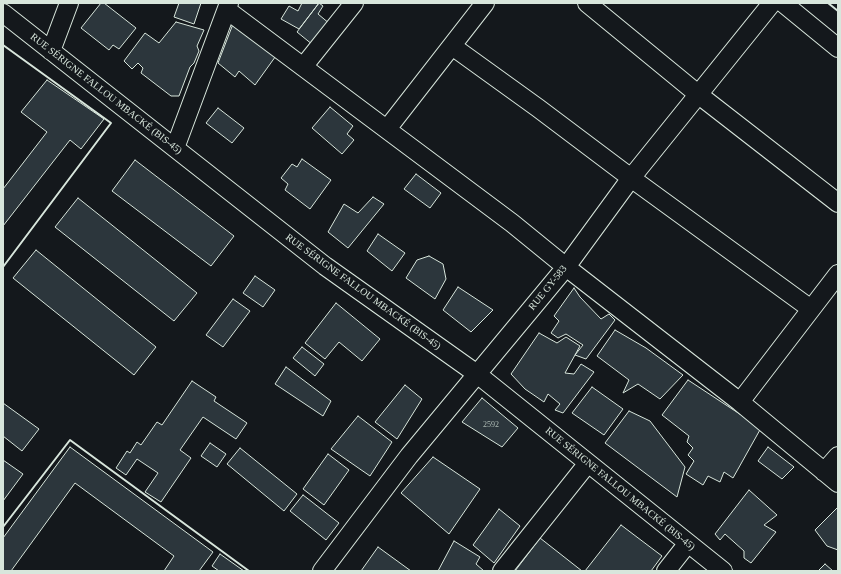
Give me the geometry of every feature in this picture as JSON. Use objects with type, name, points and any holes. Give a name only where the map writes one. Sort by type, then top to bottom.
[{"type":"street","points":[[51,51],[69,3]]},
{"type":"street","points":[[303,67],[354,3]]},
{"type":"street","points":[[387,129],[485,3]]},
{"type":"street","points":[[587,3],[699,95],[838,203]]},
{"type":"street","name":"RUE GY-583","points":[[322,571],[409,456],[566,267],[631,178],[772,3]]},
{"type":"street","points":[[783,3],[838,48]]},
{"type":"street","points":[[175,148],[228,6],[303,67],[512,223],[566,267],[740,402],[831,477],[838,456]]},
{"type":"street","name":"RUE SÉRIGNE FALLOU MBACKÉ (BIS-45)","points":[[3,13],[325,266],[477,374],[723,571]]},
{"type":"street","points":[[452,46],[811,309]]},
{"type":"street","points":[[740,402],[838,274]]},
{"type":"street","points":[[502,571],[588,463]]},
{"type":"street","points":[[666,571],[688,543]]},
{"type":"building","points":[[101,3],[104,3],[136,28],[119,49],[113,45],[109,50],[81,28]]},
{"type":"building","points":[[179,3],[201,3],[194,24],[174,17]]},
{"type":"building","points":[[302,3],[319,3],[299,29],[281,19],[289,6],[298,11]]},
{"type":"building","points":[[319,3],[323,6],[318,14],[330,24],[313,45],[297,32]]},
{"type":"building","points":[[176,22],[204,30],[197,46],[199,51],[194,63],[190,67],[179,96],[171,96],[141,73],[143,68],[138,63],[132,69],[124,61],[145,33],[159,43]]},
{"type":"building","points":[[233,24],[278,53],[255,85],[239,71],[235,77],[218,63]]},
{"type":"building","points":[[47,80],[104,119],[81,149],[70,140],[3,226],[3,189],[47,132],[21,112]]},
{"type":"building","points":[[330,107],[353,126],[347,134],[354,140],[342,154],[312,128]]},
{"type":"building","points":[[218,108],[244,128],[232,143],[206,123]]},
{"type":"building","points":[[302,159],[331,180],[310,209],[285,190],[288,184],[281,178],[292,164],[297,167]]},
{"type":"building","points":[[135,160],[234,236],[211,266],[112,191]]},
{"type":"building","points":[[416,174],[441,193],[430,208],[404,189]]},
{"type":"building","points":[[373,197],[384,204],[348,248],[328,232],[344,204],[358,213]]},
{"type":"building","points":[[78,198],[197,293],[174,321],[55,227]]},
{"type":"building","points":[[378,234],[405,253],[392,271],[367,251]]},
{"type":"building","points":[[36,250],[156,347],[134,375],[13,278]]},
{"type":"building","points":[[429,256],[443,264],[446,279],[435,299],[406,278],[417,260]]},
{"type":"building","points":[[255,276],[275,290],[263,307],[243,293]]},
{"type":"building","points":[[458,287],[493,310],[471,332],[443,310]]},
{"type":"building","points":[[574,288],[580,297],[601,319],[609,314],[615,320],[586,359],[575,355],[583,345],[566,334],[558,338],[551,333],[559,321],[554,316]]},
{"type":"building","points":[[233,299],[250,311],[223,347],[206,335]]},
{"type":"building","points":[[336,303],[380,339],[362,361],[339,342],[325,359],[305,343]]},
{"type":"building","points":[[615,330],[646,348],[683,375],[660,399],[638,384],[623,393],[629,380],[597,356]]},
{"type":"building","points":[[539,333],[557,343],[566,337],[580,346],[565,373],[574,374],[581,364],[594,372],[563,413],[555,410],[560,404],[548,394],[544,402],[525,389],[511,374]]},
{"type":"building","points":[[302,347],[324,364],[315,376],[293,358]]},
{"type":"building","points":[[286,367],[331,401],[323,416],[275,384]]},
{"type":"building","points":[[688,380],[761,428],[733,478],[724,472],[720,482],[708,476],[703,485],[686,474],[694,461],[688,455],[693,448],[687,442],[689,436],[662,415]]},
{"type":"building","points":[[192,381],[216,397],[214,401],[247,423],[236,439],[203,417],[180,450],[191,458],[161,502],[145,492],[158,473],[137,459],[126,475],[116,468],[127,451],[130,453],[137,442],[141,445],[157,422],[162,425]]},
{"type":"building","points":[[405,385],[422,399],[397,439],[375,422]]},
{"type":"building","points":[[592,387],[623,409],[604,435],[572,413]]},
{"type":"building","points":[[482,398],[518,428],[502,447],[462,422]]},
{"type":"building","points":[[3,403],[39,429],[22,451],[3,436]]},
{"type":"building","points":[[629,411],[650,421],[685,467],[677,497],[605,443]]},
{"type":"building","points":[[358,416],[392,442],[370,476],[331,449]]},
{"type":"building","points":[[210,443],[226,454],[217,467],[201,456]]},
{"type":"building","points":[[70,447],[213,552],[199,571],[164,571],[174,556],[75,483],[11,571],[3,571],[3,538]]},
{"type":"building","points":[[768,447],[794,467],[782,479],[758,461]]},
{"type":"building","points":[[240,448],[297,494],[284,511],[227,464]]},
{"type":"building","points":[[328,454],[349,470],[324,505],[303,489]]},
{"type":"building","points":[[433,457],[480,489],[449,534],[401,493]]},
{"type":"building","points":[[3,460],[23,474],[3,501]]},
{"type":"building","points":[[749,490],[777,515],[764,525],[776,532],[751,563],[744,558],[744,551],[725,534],[720,540],[715,534]]},
{"type":"building","points":[[303,495],[339,523],[326,540],[290,511]]},
{"type":"building","points":[[838,507],[838,550],[827,546],[815,530]]},
{"type":"building","points":[[499,509],[520,526],[494,563],[473,545]]},
{"type":"building","points":[[621,525],[662,556],[651,571],[585,571]]},
{"type":"building","points":[[540,538],[582,571],[515,571]]},
{"type":"building","points":[[454,541],[480,557],[476,564],[484,571],[438,571]]},
{"type":"building","points":[[378,547],[411,571],[361,571]]},
{"type":"building","points":[[220,554],[244,571],[219,571],[212,566]]},
{"type":"building","points":[[825,564],[833,571],[818,571]]},
{"type":"wall","points":[[828,3],[838,11]]},
{"type":"wall","points":[[3,45],[111,123],[3,267]]},
{"type":"wall","points":[[3,527],[70,440],[249,571]]}]
